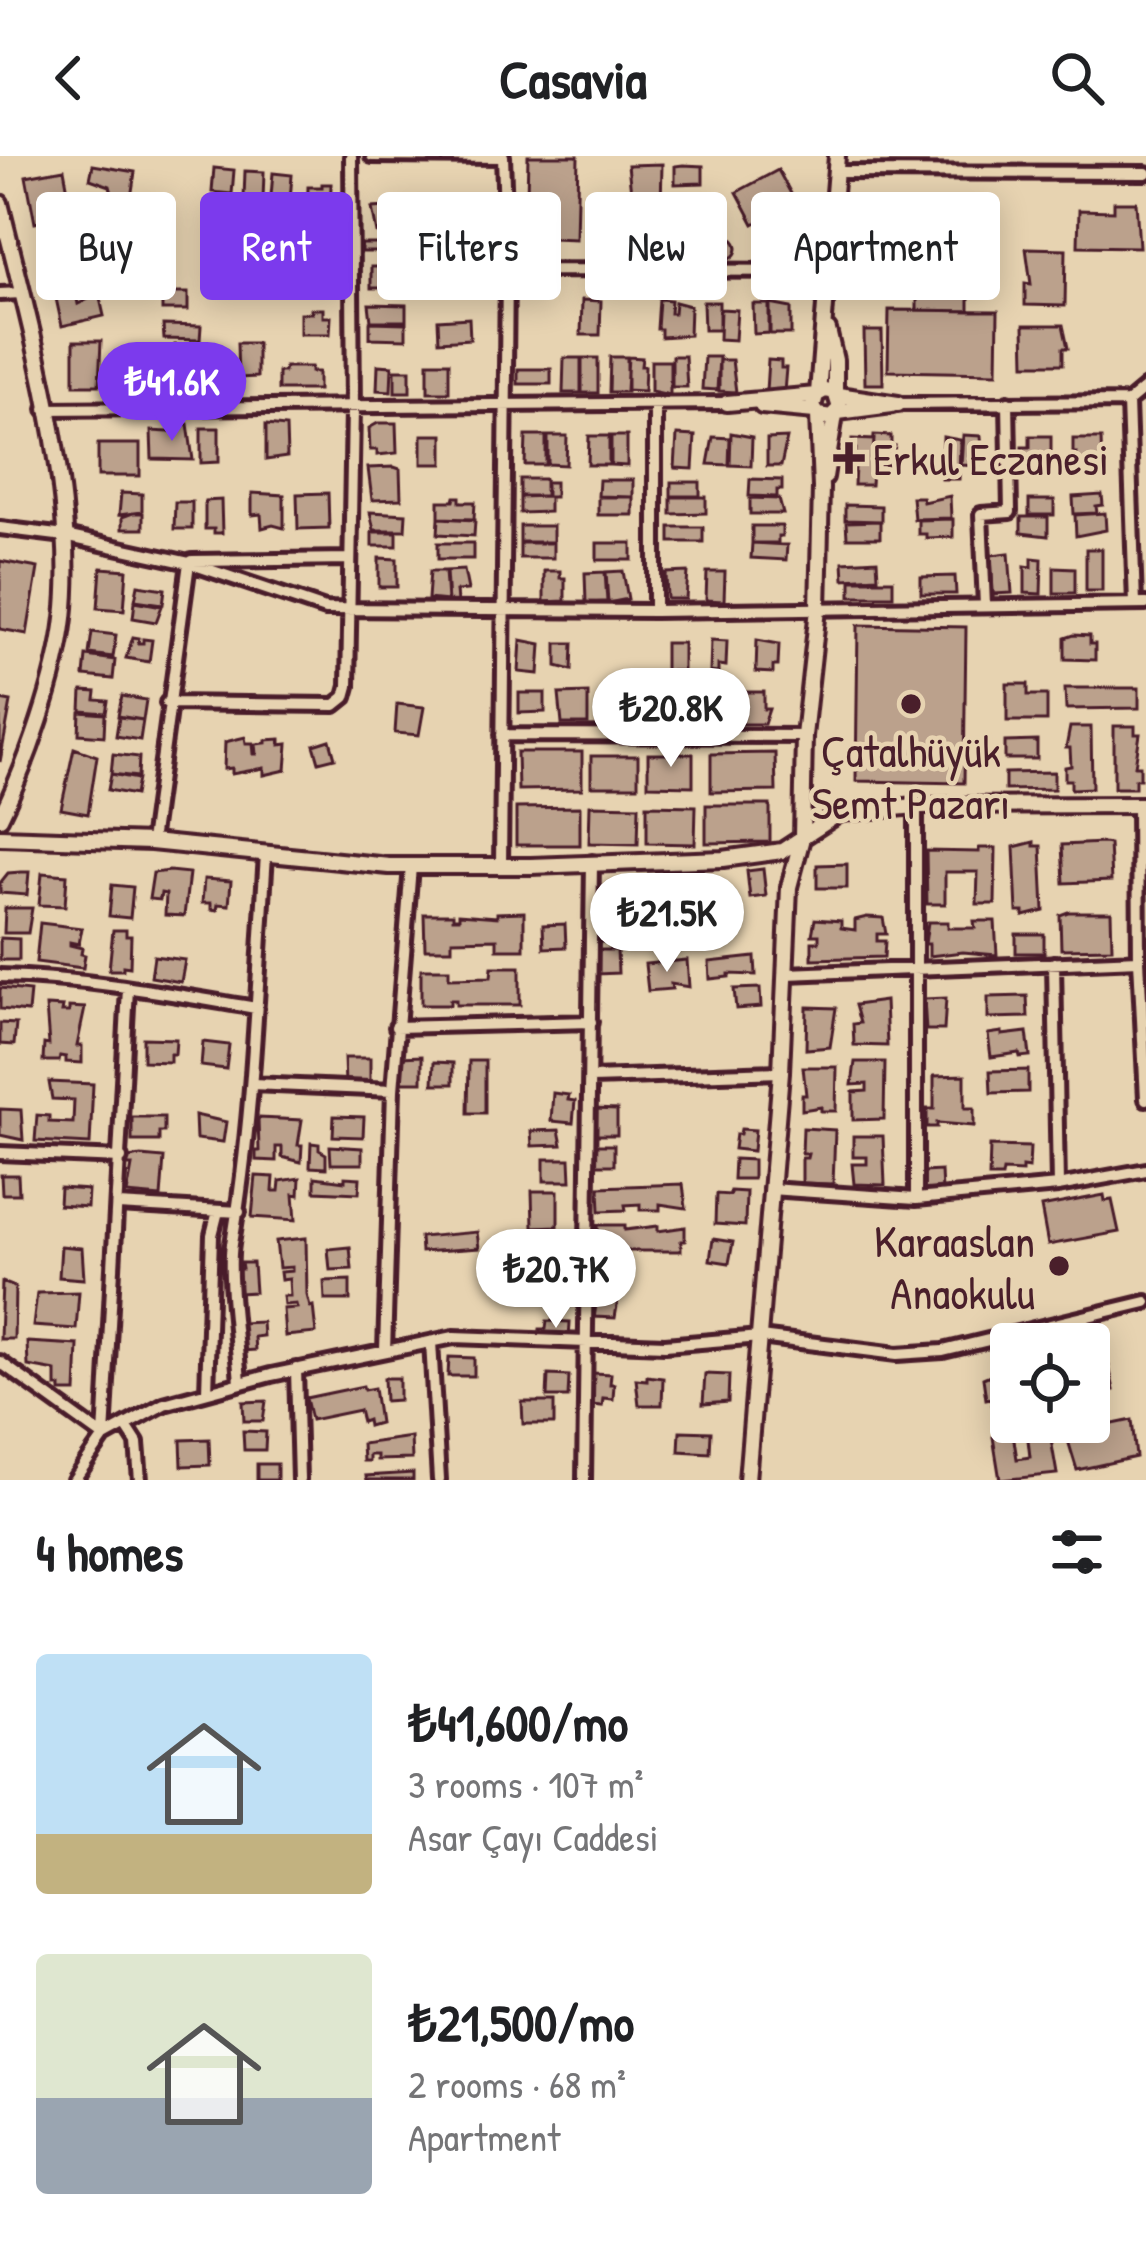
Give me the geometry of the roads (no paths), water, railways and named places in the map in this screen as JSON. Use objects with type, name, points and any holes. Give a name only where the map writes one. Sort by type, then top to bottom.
[{"type":"street","points":[[167,703],[335,705],[348,686],[351,156]]},
{"type":"street","points":[[372,156],[503,157],[504,192]]},
{"type":"street","points":[[1010,156],[1010,171]]},
{"type":"street","points":[[837,164],[1146,173]]},
{"type":"street","points":[[0,203],[61,486],[64,536],[64,615],[56,669],[0,818]]},
{"type":"street","points":[[561,270],[751,271]]},
{"type":"street","points":[[0,294],[22,293]]},
{"type":"street","points":[[501,866],[506,300]]},
{"type":"street","points":[[747,1480],[781,1072],[789,887],[802,838],[804,736],[818,609],[823,400],[835,360],[825,320],[826,300]]},
{"type":"street","points":[[45,409],[823,400],[1128,402],[1146,387]]},
{"type":"street","points":[[823,400],[826,418],[898,404]]},
{"type":"street","points":[[985,606],[981,514],[1010,512],[1008,402]]},
{"type":"street","points":[[0,528],[64,536],[183,562],[325,609],[655,611],[1140,604],[1128,402]]},
{"type":"street","points":[[655,403],[655,611]]},
{"type":"street","points":[[821,488],[837,414]]},
{"type":"street","points":[[183,562],[350,559]]},
{"type":"street","points":[[151,842],[183,562]]},
{"type":"street","points":[[502,735],[804,736]]},
{"type":"street","points":[[0,837],[151,842],[411,866],[501,866],[722,859],[782,851],[841,813],[916,806],[1142,805],[1139,960],[1146,1099]]},
{"type":"street","points":[[916,806],[916,1199]]},
{"type":"street","points":[[240,1383],[231,1246],[252,1084],[266,855]]},
{"type":"street","points":[[584,1480],[592,862]]},
{"type":"street","points":[[385,1351],[396,1027],[411,866]]},
{"type":"street","points":[[787,974],[1139,960]]},
{"type":"street","points":[[1054,962],[1058,1186]]},
{"type":"street","points":[[0,976],[100,981],[256,1008]]},
{"type":"street","points":[[104,1437],[128,988]]},
{"type":"street","points":[[396,1027],[591,1022]]},
{"type":"street","points":[[591,1078],[781,1072]]},
{"type":"street","points":[[252,1084],[393,1090]]},
{"type":"street","points":[[0,1153],[121,1158]]},
{"type":"street","points":[[770,1189],[916,1199],[1058,1186],[1146,1170]]},
{"type":"street","points":[[118,1205],[239,1212]]},
{"type":"street","points":[[208,1392],[212,1235],[218,1210]]},
{"type":"street","points":[[74,1480],[104,1437],[164,1404],[296,1369],[454,1337],[665,1345],[760,1337],[897,1354],[943,1351],[1146,1302]]},
{"type":"street","points":[[431,1342],[439,1480]]},
{"type":"street","points":[[0,1362],[104,1437]]},
{"type":"street","points":[[296,1369],[299,1480]]},
{"type":"street","points":[[126,1426],[137,1443],[140,1480]]},
{"type":"place","name":"Erkul Eczanesi","points":[[849,458]]},
{"type":"place","name":"Çatalhüyük Semt Pazarı","points":[[911,704]]},
{"type":"place","name":"Karaaslan Anaokulu","points":[[1059,1266]]}]
